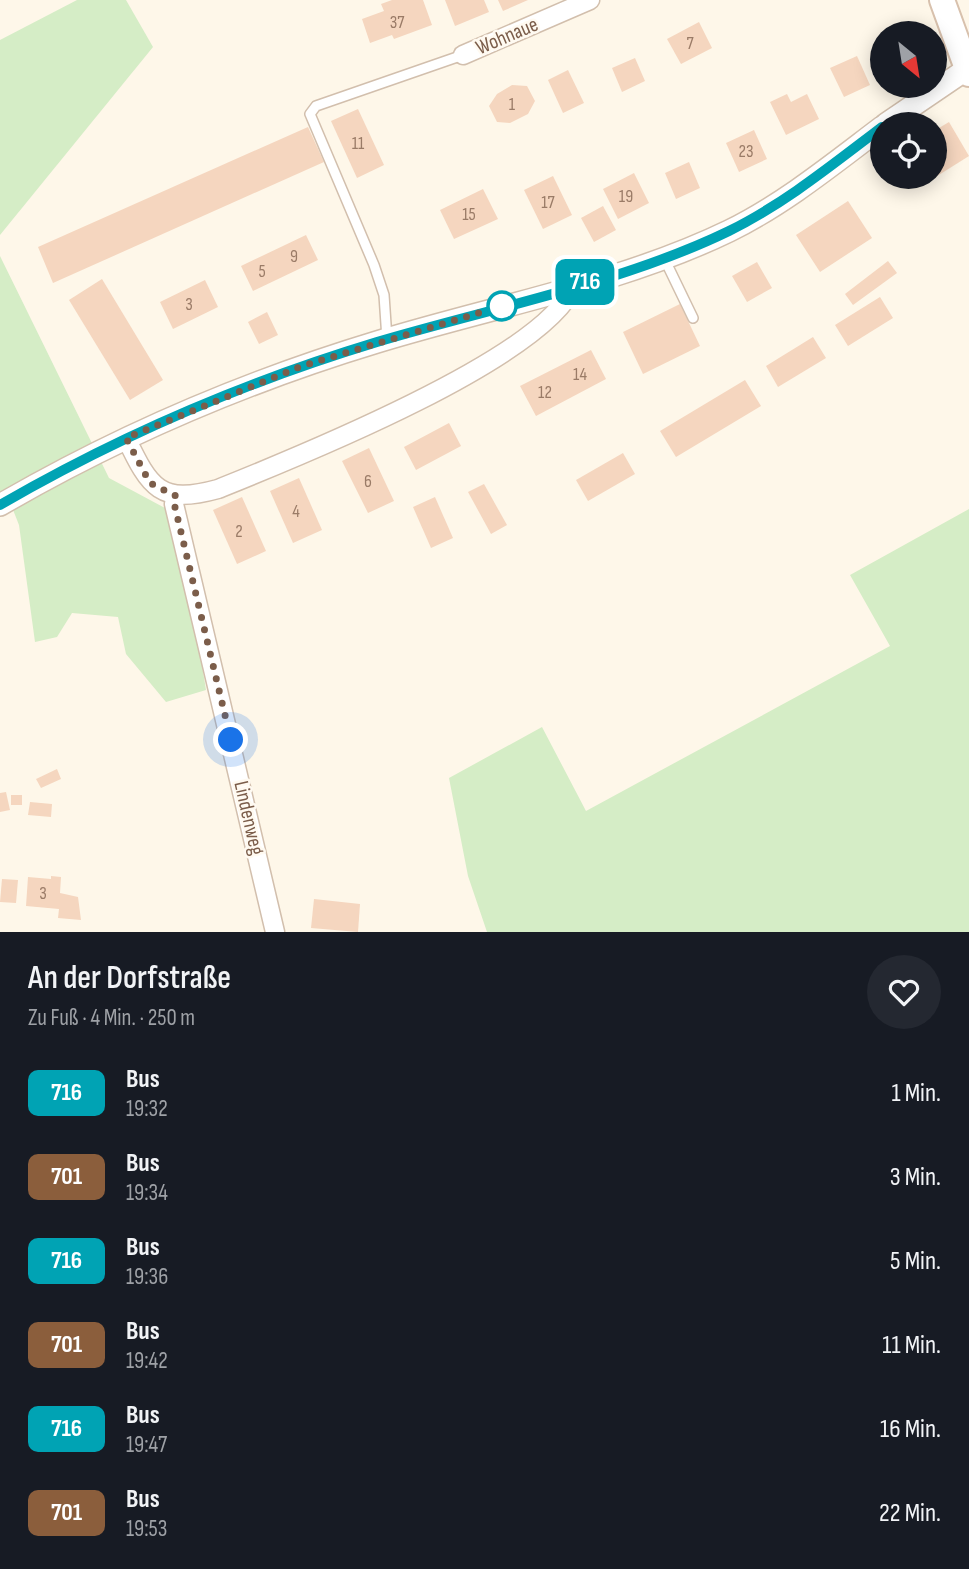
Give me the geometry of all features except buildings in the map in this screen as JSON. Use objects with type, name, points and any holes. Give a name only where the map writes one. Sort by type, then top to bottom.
[{"type":"main road","points":[[942,0],[966,60]]},
{"type":"street","name":"Wohnaue","points":[[463,55],[590,0]]},
{"type":"street","points":[[901,112],[966,60]]},
{"type":"street","points":[[0,505],[126,438],[233,392],[387,339],[664,258],[752,219],[870,136]]},
{"type":"street","points":[[126,438],[150,483],[176,496],[191,497],[218,489],[411,404],[458,380],[544,325],[570,296],[575,285]]},
{"type":"street","name":"Lindenweg","points":[[176,496],[174,503],[275,932]]},
{"type":"lane","points":[[387,339],[384,295],[374,265],[310,114],[316,106],[463,55]]},
{"type":"lane","points":[[664,258],[693,318]]},
{"type":"green space","points":[[77,0],[126,0],[153,47],[0,235],[0,40]]},
{"type":"green space","points":[[0,256],[109,478],[178,515],[206,690],[166,702],[126,654],[118,617],[72,613],[57,637],[35,642],[19,525],[6,492],[0,495]]},
{"type":"green space","points":[[969,509],[969,932],[487,932],[468,876],[449,778],[542,727],[586,811],[890,646],[850,575]]},
{"type":"bus line","name":"716","points":[[0,505],[126,438],[179,414],[302,366],[664,258],[729,231],[797,190],[870,136]]},
{"type":"route","points":[[231,740],[174,503],[176,496],[150,483],[126,438],[179,414],[302,366],[502,306]]}]
